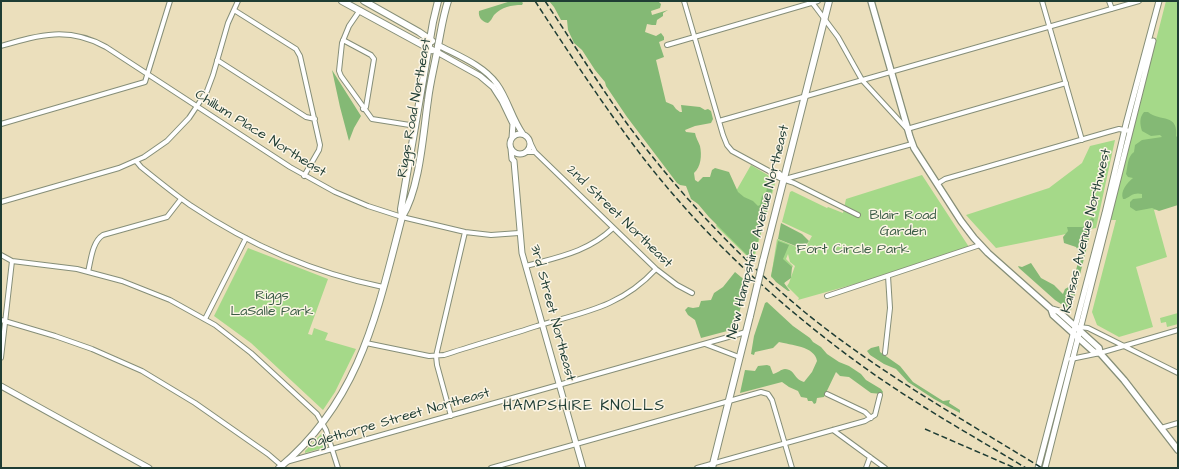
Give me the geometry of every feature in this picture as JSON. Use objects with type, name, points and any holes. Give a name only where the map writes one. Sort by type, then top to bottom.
[{"type":"main road","points":[[342,1],[437,52]]},
{"type":"main road","points":[[364,1],[419,32],[438,45]]},
{"type":"main road","name":"Riggs Road Northeast","points":[[402,217],[401,209],[430,39],[438,1]]},
{"type":"main road","name":"Riggs Road Northeast","points":[[282,466],[301,448],[323,422],[350,380],[366,343],[384,286],[402,217],[406,210],[415,181],[422,148],[428,99],[443,18],[448,1]]},
{"type":"main road","name":"New Hampshire Avenue Northeast","points":[[712,466],[829,1]]},
{"type":"main road","points":[[871,1],[912,144],[936,184],[961,221],[980,245],[1051,309],[1058,311],[1075,327],[1081,329],[1099,348],[1100,353],[1118,373],[1178,450]]},
{"type":"main road","points":[[1051,309],[1053,315],[1078,338],[1094,352],[1100,353]]},
{"type":"street","points":[[1,124],[143,83],[146,80],[170,1]]},
{"type":"street","points":[[1,202],[119,168],[152,152],[172,137],[197,107],[210,84],[223,38],[238,1]]},
{"type":"street","points":[[684,1],[724,140],[730,150],[769,171],[779,173],[785,179],[858,215]]},
{"type":"street","points":[[667,45],[818,1]]},
{"type":"street","points":[[1042,1],[1082,140]]},
{"type":"street","points":[[1109,1],[1112,9]]},
{"type":"street","points":[[719,121],[1139,1]]},
{"type":"street","name":"Kansas Avenue Northwest","points":[[1045,468],[1081,329],[1127,130],[1159,1]]},
{"type":"street","name":"Kansas Avenue Northwest","points":[[1038,468],[1162,1]]},
{"type":"street","points":[[811,2],[843,45],[862,80],[907,129],[1066,83]]},
{"type":"street","points":[[234,10],[298,51],[301,58],[320,148],[304,176]]},
{"type":"street","points":[[360,10],[349,26],[343,40],[340,54],[340,73],[369,118],[416,126]]},
{"type":"street","name":"Chillum Place Northeast","points":[[1,46],[42,35],[57,34],[84,37],[101,44],[304,176],[348,198],[402,217],[465,232],[491,235],[520,233]]},
{"type":"street","points":[[343,40],[371,55],[374,59],[366,107],[363,109]]},
{"type":"street","points":[[438,45],[470,62],[489,75],[498,84],[517,126],[523,134],[528,137],[530,142],[529,147],[514,161]]},
{"type":"street","points":[[437,52],[480,76],[493,87],[502,101],[513,124],[510,143],[511,149],[516,153],[535,152]]},
{"type":"street","points":[[217,60],[306,117],[315,119]]},
{"type":"street","points":[[936,184],[945,179],[1118,129],[1127,130]]},
{"type":"street","points":[[512,138],[517,134],[523,134]]},
{"type":"street","name":"2nd Street Northeast","points":[[530,142],[535,152],[656,269],[677,285],[692,293]]},
{"type":"street","points":[[785,179],[912,144]]},
{"type":"street","name":"3rd Street Northeast","points":[[511,149],[512,159],[514,161],[520,233],[526,266],[584,468]]},
{"type":"street","points":[[136,161],[141,168],[181,199],[246,238],[285,256],[324,271],[384,286]]},
{"type":"street","points":[[88,272],[96,243],[99,238],[103,235],[167,217],[181,199]]},
{"type":"street","points":[[526,266],[581,250],[599,240],[613,228]]},
{"type":"street","points":[[451,416],[436,365],[436,356],[465,232]]},
{"type":"street","points":[[205,319],[246,238]]},
{"type":"street","points":[[827,296],[980,245]]},
{"type":"street","points":[[1,255],[12,261],[88,272],[118,280],[171,300],[205,319],[251,353],[317,414],[323,422],[338,468]]},
{"type":"street","points":[[1,358],[3,321],[12,261]]},
{"type":"street","points":[[366,343],[429,356],[444,355],[597,309],[614,302],[638,286],[656,269]]},
{"type":"street","points":[[885,353],[890,308],[888,276]]},
{"type":"street","points":[[3,321],[79,344],[142,371],[195,403],[268,454],[282,466]]},
{"type":"street","points":[[1081,329],[1088,328],[1178,372]]},
{"type":"street","points":[[1066,360],[1100,353],[1178,330]]},
{"type":"street","name":"Oglethorpe Street Northeast","points":[[282,466],[332,450],[746,332]]},
{"type":"street","points":[[704,343],[739,357]]},
{"type":"street","points":[[1,386],[149,468]]},
{"type":"street","points":[[491,468],[757,392],[765,392],[772,400],[792,468]]},
{"type":"street","points":[[827,394],[865,412],[871,418]]},
{"type":"street","points":[[697,468],[712,466],[785,443],[865,421],[875,415],[880,395]]},
{"type":"street","points":[[1161,428],[1178,423]]},
{"type":"street","points":[[833,430],[885,468]]},
{"type":"street","points":[[866,468],[870,457]]},
{"type":"green space","points":[[511,1],[521,1],[523,3],[522,5],[503,8],[494,15],[488,23],[481,19],[479,11]]},
{"type":"green space","points":[[549,1],[658,1],[661,4],[660,8],[651,11],[652,15],[668,10],[657,20],[656,25],[647,24],[645,32],[656,36],[661,33],[664,37],[664,40],[659,42],[664,57],[656,60],[666,102],[673,105],[680,112],[682,112],[681,105],[700,107],[705,110],[708,109],[711,111],[713,119],[711,123],[695,126],[685,130],[686,132],[695,133],[700,146],[700,161],[698,168],[694,173],[695,180],[698,182],[703,177],[710,177],[712,170],[715,168],[729,172],[738,192],[744,197],[753,201],[758,206],[760,205],[762,196],[766,193],[769,185],[772,184],[773,186],[767,212],[752,260],[749,259],[698,204],[691,199],[686,186],[677,183],[627,117],[606,86],[605,82],[582,50],[574,43],[568,30],[567,20],[561,20]]},
{"type":"green space","points":[[1166,1],[1178,1],[1178,204],[1154,210],[1167,257],[1136,267],[1153,327],[1119,337],[1097,325],[1092,312],[1116,220],[1110,220]]},
{"type":"green space","points":[[332,70],[361,116],[349,141],[340,107]]},
{"type":"green space","points":[[1144,112],[1148,112],[1172,121],[1175,124],[1176,137],[1178,135],[1178,205],[1159,211],[1152,208],[1136,211],[1130,207],[1130,202],[1133,199],[1142,198],[1142,194],[1135,194],[1125,199],[1123,199],[1122,196],[1128,182],[1133,178],[1128,177],[1126,174],[1129,159],[1134,152],[1135,145],[1142,140],[1162,137],[1160,135],[1151,136],[1142,131],[1140,121]]},
{"type":"green space","points":[[1115,140],[1096,228],[996,248],[966,215],[1049,188],[1082,163],[1090,146]]},
{"type":"green space","name":"Fort Circle Park","points":[[751,165],[776,180],[753,262],[716,226]]},
{"type":"green space","name":"Fort Circle Park","points":[[922,175],[969,247],[869,280],[798,300],[799,298],[787,286],[795,266],[790,262],[788,254],[786,259],[793,266],[783,286],[771,277],[777,239],[804,250],[812,236],[782,222],[790,192],[792,191],[827,208],[828,207],[843,213],[846,199]]},
{"type":"green space","points":[[1092,218],[1094,219],[1070,310],[1055,300],[1018,266],[1022,267],[1031,263],[1041,278],[1054,285],[1063,294],[1065,289],[1072,285],[1079,259],[1079,252],[1076,247],[1064,243],[1063,237],[1068,231],[1067,227],[1083,227]]},
{"type":"green space","points":[[781,223],[802,234],[809,241],[803,249],[778,239]]},
{"type":"green space","name":"Fort Circle Park","points":[[778,241],[789,245],[783,259],[792,267],[791,278],[784,283],[790,291],[776,282],[771,276]]},
{"type":"green space","name":"Riggs LaSalle Park","points":[[248,248],[328,279],[308,334],[312,335],[314,328],[328,333],[325,340],[356,349],[335,392],[323,410],[251,343],[214,316]]},
{"type":"green space","points":[[735,272],[747,282],[736,326],[731,330],[701,338],[695,320],[688,315],[685,310],[688,307],[699,307],[701,301],[711,300],[714,293],[723,287]]},
{"type":"green space","points":[[767,302],[793,326],[821,347],[827,354],[839,362],[849,366],[861,374],[866,380],[881,389],[883,392],[882,394],[871,393],[849,377],[840,376],[836,372],[824,397],[817,398],[816,403],[814,404],[812,401],[808,401],[807,398],[801,397],[798,391],[782,382],[740,393],[745,370],[755,371],[758,366],[767,365],[770,366],[773,374],[784,369],[789,370],[800,381],[804,382],[812,372],[817,361],[812,352],[807,349],[779,342],[773,348],[755,352],[754,355],[751,354],[754,336],[765,303]]},
{"type":"green space","points":[[1178,313],[1178,324],[1167,327],[1166,322],[1161,323],[1160,318]]},
{"type":"green space","points":[[879,346],[880,352],[900,366],[913,382],[943,401],[950,400],[949,403],[960,410],[960,413],[934,399],[908,382],[896,369],[884,364],[870,355],[867,351],[871,348]]},
{"type":"green space","points":[[322,433],[324,434],[327,444],[326,447],[305,453],[305,451]]},
{"type":"railway","points":[[535,1],[573,59],[641,155],[688,212],[740,265],[795,314],[875,375],[938,416],[1026,468]]},
{"type":"railway","points":[[545,1],[607,95],[648,151],[690,201],[758,271],[807,314],[863,356],[922,395],[1042,468]]},
{"type":"railway","points":[[925,429],[1015,468]]},
{"type":"district","name":"HAMPSHIRE KNOLLS","points":[[584,407]]},
{"type":"park label","name":"Blair Road Garden","points":[[903,224]]}]
